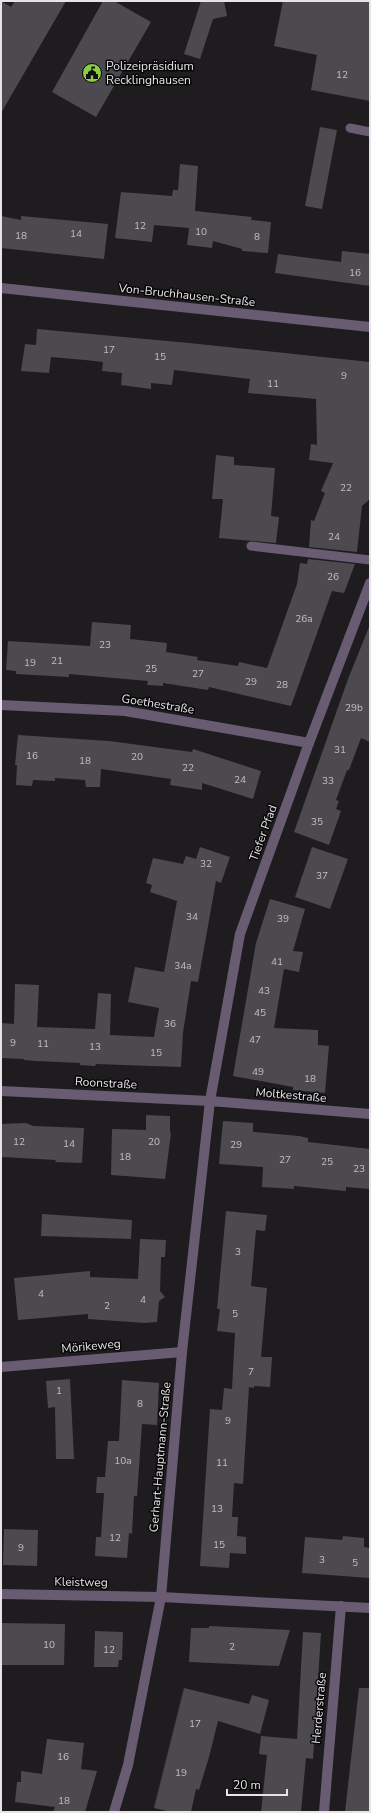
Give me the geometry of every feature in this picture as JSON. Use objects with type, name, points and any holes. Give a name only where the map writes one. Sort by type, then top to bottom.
[{"type":"street","name":"Von-Bruchhausen-Straße","points":[[1,288],[370,327]]},
{"type":"street","name":"Tiefer Pfad","points":[[210,1101],[240,934],[309,743],[370,583]]},
{"type":"street","name":"Goethestraße","points":[[1,705],[125,711],[309,743]]},
{"type":"street","name":"Roonstraße","points":[[1,1091],[210,1101]]},
{"type":"street","name":"Moltkestraße","points":[[210,1101],[370,1114]]},
{"type":"street","name":"Gerhart-Hauptmann-Straße","points":[[114,1812],[128,1765],[161,1597],[182,1352],[210,1101]]},
{"type":"street","name":"Mörikeweg","points":[[1,1367],[182,1352]]},
{"type":"street","name":"Kleistweg","points":[[1,1594],[161,1597]]},
{"type":"street","points":[[161,1597],[370,1608]]},
{"type":"street","name":"Herderstraße","points":[[324,1812],[341,1606]]},
{"type":"lane","points":[[350,128],[370,132]]},
{"type":"lane","points":[[251,546],[370,560]]},
{"type":"building","points":[[1,1],[11,7],[15,1],[66,1],[1,113]]},
{"type":"building","points":[[103,1],[114,1],[151,22],[96,117],[52,92]]},
{"type":"building","points":[[201,1],[224,1],[227,16],[213,19],[200,59],[184,54]]},
{"type":"building","points":[[283,1],[370,1],[370,101],[311,90],[317,55],[274,46]]},
{"type":"building","points":[[320,127],[337,130],[322,209],[305,206]]},
{"type":"building","points":[[180,164],[198,166],[195,211],[252,217],[251,220],[271,222],[268,253],[242,251],[242,249],[213,241],[212,248],[187,245],[189,228],[154,225],[152,242],[115,238],[121,192],[172,196],[173,190],[178,190]]},
{"type":"building","points":[[1,216],[21,220],[21,216],[108,224],[104,259],[1,248]]},
{"type":"building","points":[[342,251],[370,254],[370,286],[275,273],[278,254],[341,262]]},
{"type":"building","points":[[37,329],[370,362],[370,499],[362,506],[357,552],[309,547],[311,520],[314,521],[325,493],[321,491],[333,463],[309,460],[311,444],[317,445],[316,399],[248,393],[250,379],[174,370],[172,385],[151,383],[151,389],[121,385],[122,373],[102,371],[103,362],[85,360],[51,357],[49,373],[21,371],[25,344],[36,345]]},
{"type":"building","points":[[216,455],[234,457],[234,465],[275,468],[271,516],[279,517],[276,543],[219,538],[223,499],[212,499]]},
{"type":"building","points":[[308,559],[355,564],[344,593],[332,591],[291,706],[209,687],[208,690],[163,683],[163,686],[147,685],[148,681],[69,674],[69,677],[16,674],[16,671],[6,670],[8,641],[90,646],[92,622],[131,625],[130,639],[167,643],[166,652],[198,657],[197,660],[238,666],[239,662],[267,668],[297,584],[300,563],[307,564]]},
{"type":"building","points":[[369,627],[370,742],[361,738],[349,770],[347,770],[336,800],[339,801],[336,809],[341,811],[329,845],[294,832],[348,679]]},
{"type":"building","points":[[18,735],[109,741],[192,752],[193,749],[261,771],[253,799],[202,783],[202,790],[170,785],[171,779],[101,769],[100,787],[86,787],[85,780],[55,778],[55,781],[33,780],[32,786],[16,785],[17,765],[15,765]]},
{"type":"building","points":[[200,847],[230,857],[221,883],[216,881],[198,982],[191,981],[183,1033],[181,1067],[96,1064],[95,1066],[80,1065],[80,1063],[1,1058],[1,1023],[14,1024],[15,984],[39,985],[37,1027],[95,1029],[98,993],[111,994],[110,1035],[154,1037],[159,1008],[128,1002],[135,967],[164,972],[177,901],[150,892],[152,885],[146,883],[153,858],[183,864],[186,856],[196,859]]},
{"type":"building","points":[[312,847],[348,859],[330,909],[295,897]]},
{"type":"building","points":[[270,899],[305,909],[293,951],[303,952],[299,972],[284,969],[274,1028],[318,1030],[318,1045],[329,1046],[325,1093],[293,1090],[293,1087],[233,1076],[256,943]]},
{"type":"building","points":[[146,1115],[170,1116],[171,1133],[165,1179],[111,1175],[112,1129],[146,1130]]},
{"type":"building","points":[[223,1121],[253,1123],[253,1132],[299,1136],[308,1138],[308,1142],[370,1149],[370,1189],[346,1187],[346,1191],[294,1186],[294,1189],[262,1187],[263,1167],[219,1164]]},
{"type":"building","points":[[26,1123],[33,1126],[84,1128],[82,1163],[1,1157],[1,1124]]},
{"type":"building","points":[[226,1211],[267,1215],[265,1231],[256,1230],[251,1286],[267,1288],[261,1357],[272,1357],[270,1387],[249,1387],[243,1484],[234,1483],[232,1517],[238,1517],[237,1536],[246,1537],[246,1554],[230,1553],[229,1568],[200,1566],[210,1409],[222,1410],[224,1388],[232,1389],[235,1333],[217,1331],[220,1309],[217,1309]]},
{"type":"building","points":[[42,1214],[132,1220],[131,1239],[41,1236]]},
{"type":"building","points":[[140,1239],[166,1240],[165,1257],[161,1257],[160,1291],[165,1297],[159,1301],[157,1322],[145,1323],[88,1319],[88,1314],[18,1320],[14,1278],[90,1271],[90,1277],[138,1279]]},
{"type":"building","points":[[70,1379],[74,1459],[56,1459],[55,1407],[48,1408],[46,1381]]},
{"type":"building","points":[[122,1380],[159,1383],[157,1425],[142,1424],[137,1496],[134,1496],[132,1534],[129,1533],[127,1558],[95,1556],[96,1537],[101,1537],[104,1493],[96,1493],[97,1477],[105,1477],[108,1441],[119,1441]]},
{"type":"building","points":[[4,1529],[38,1530],[37,1566],[3,1565]]},
{"type":"building","points":[[343,1536],[364,1538],[364,1547],[370,1548],[370,1578],[302,1573],[305,1537],[342,1540]]},
{"type":"building","points":[[1,1623],[65,1624],[64,1665],[1,1665]]},
{"type":"building","points":[[209,1626],[290,1630],[279,1666],[189,1662],[191,1628],[209,1628]]},
{"type":"building","points":[[95,1631],[123,1632],[122,1660],[119,1660],[118,1667],[94,1667]]},
{"type":"building","points":[[303,1632],[321,1633],[313,1759],[306,1758],[301,1812],[261,1812],[267,1755],[259,1754],[261,1736],[297,1739]]},
{"type":"building","points":[[184,1688],[249,1704],[252,1695],[269,1700],[260,1734],[218,1721],[199,1790],[196,1789],[191,1812],[171,1812],[154,1808]]},
{"type":"building","points":[[359,1688],[370,1688],[370,1812],[345,1812]]},
{"type":"building","points":[[47,1739],[84,1743],[81,1769],[97,1771],[85,1812],[53,1812],[55,1807],[15,1802],[17,1782],[21,1782],[21,1771],[42,1774]]},
{"type":"place","name":"Polizeipräsidium Recklinghausen","points":[[92,73]]}]
